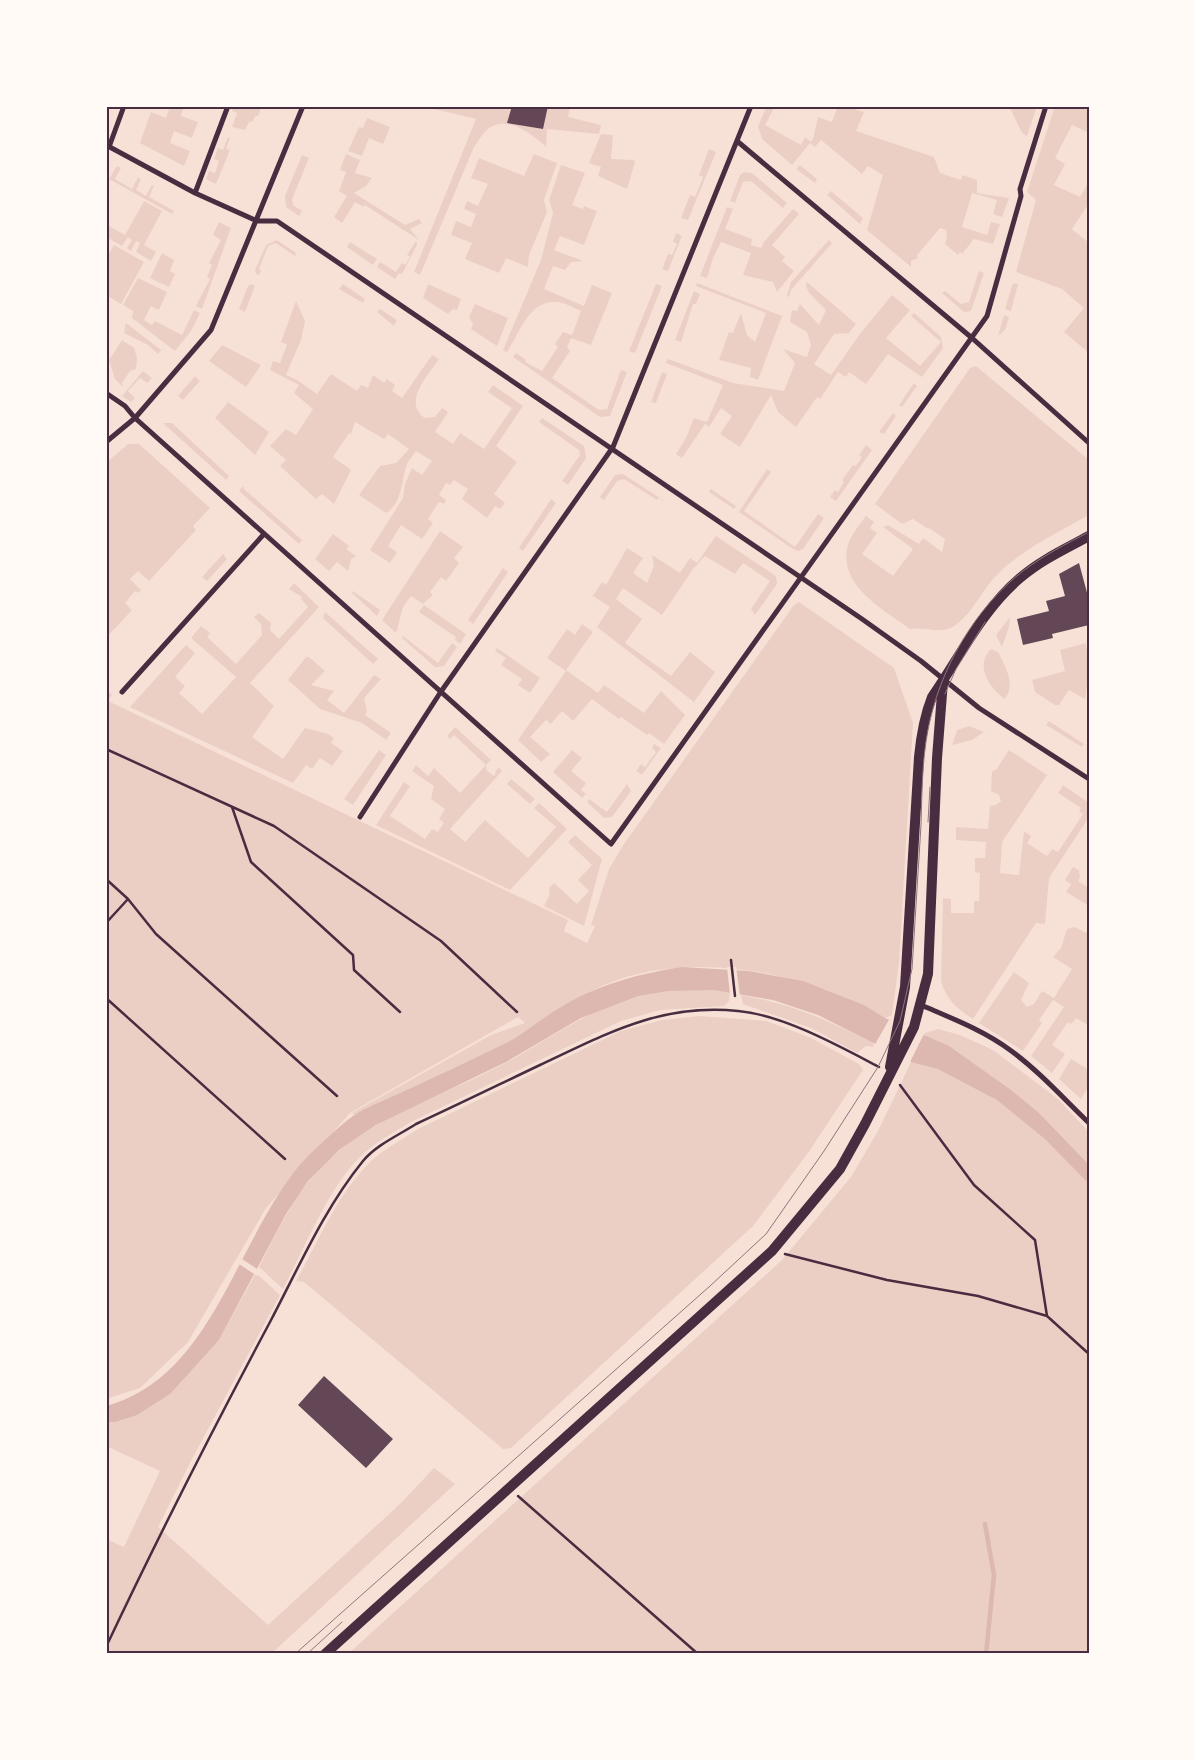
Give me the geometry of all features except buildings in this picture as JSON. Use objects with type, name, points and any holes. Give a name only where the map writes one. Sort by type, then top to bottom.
[{"type":"main road","points":[[895,1059],[905,987],[922,729],[932,697],[982,620],[1019,579],[1042,562],[1089,536]]},
{"type":"main road","points":[[324,1654],[772,1251],[840,1169],[865,1124],[895,1059],[914,1027],[928,974],[937,758],[943,681]]},
{"type":"street","points":[[124,106],[108,146],[195,193],[257,220],[278,220],[802,577],[921,661],[943,681],[979,708],[1089,779]]},
{"type":"street","points":[[195,193],[228,106]]},
{"type":"street","points":[[106,442],[135,418],[211,330],[303,106]]},
{"type":"street","points":[[360,817],[440,693],[613,447],[751,106]]},
{"type":"street","points":[[106,393],[125,406],[135,418],[440,693],[611,844],[986,316],[1021,196],[1020,188],[1046,106]]},
{"type":"street","points":[[737,141],[972,338],[1089,443]]},
{"type":"street","points":[[122,692],[264,534]]},
{"type":"street","points":[[921,1005],[982,1032],[1009,1049],[1043,1077],[1089,1123]]},
{"type":"path","points":[[106,748],[274,826],[441,941],[517,1012]]},
{"type":"path","points":[[232,807],[251,862],[353,955],[354,970],[400,1012]]},
{"type":"path","points":[[106,879],[128,899],[156,934],[337,1096]]},
{"type":"path","points":[[106,923],[128,899]]},
{"type":"path","points":[[730,960],[735,996]]},
{"type":"path","points":[[106,998],[285,1159]]},
{"type":"path","points":[[106,1647],[155,1543],[231,1394],[333,1202],[365,1159],[387,1142],[416,1124],[623,1026],[661,1015],[698,1010],[738,1010],[767,1016],[811,1033],[889,1073],[974,1185],[1035,1240],[1047,1316]]},
{"type":"path","points":[[772,1251],[887,1280],[978,1296],[1047,1316],[1089,1354]]},
{"type":"path","points":[[509,1489],[698,1654]]},
{"type":"shaded area","points":[[170,106],[184,106],[181,116],[198,122],[192,138],[174,131],[170,143],[190,151],[184,166],[140,143],[151,112],[166,118]]},
{"type":"shaded area","points":[[234,106],[262,106],[258,116],[255,116],[253,121],[249,122],[245,130],[232,127],[237,113],[232,111]]},
{"type":"shaded area","points":[[422,106],[512,106],[508,123],[542,129],[548,106],[570,106],[568,117],[601,125],[599,134],[547,129],[546,147],[529,133],[515,126],[500,124],[487,130],[474,147],[420,275],[414,272],[476,119]]},
{"type":"shaded area","points":[[767,106],[774,108],[765,125],[801,145],[805,137],[811,142],[813,139],[818,117],[832,122],[838,106],[852,106],[852,108],[864,112],[856,131],[934,157],[940,173],[961,180],[962,175],[977,180],[977,193],[1009,198],[1002,217],[993,214],[997,200],[972,193],[962,227],[987,235],[991,222],[1000,224],[993,244],[974,239],[962,254],[960,252],[958,255],[945,244],[946,230],[940,228],[917,255],[918,258],[911,261],[911,267],[867,230],[883,175],[868,166],[862,174],[821,140],[815,147],[810,143],[792,165],[762,139],[758,126]]},
{"type":"shaded area","points":[[1009,106],[1037,106],[1027,136],[1022,133]]},
{"type":"shaded area","points":[[1057,106],[1079,106],[1089,111],[1089,133],[1072,125],[1055,158],[1065,164],[1054,185],[1080,197],[1087,185],[1089,186],[1089,203],[1072,229],[1089,243],[1089,353],[1064,332],[1084,308],[1062,289],[1016,272],[1036,200],[1027,192],[1054,109]]},
{"type":"shaded area","points":[[367,118],[390,127],[383,144],[369,138],[362,156],[348,151],[359,127],[363,128]]},
{"type":"shaded area","points":[[601,134],[613,135],[611,159],[634,160],[635,162],[627,189],[598,176],[601,167],[589,163]]},
{"type":"shaded area","points":[[228,137],[230,138],[226,149],[230,150],[216,184],[206,179],[209,171],[215,173],[219,161],[214,159],[218,148],[223,150]]},
{"type":"shaded area","points":[[709,149],[716,152],[688,220],[681,218],[690,195],[695,197],[703,177],[699,175]]},
{"type":"shaded area","points":[[346,154],[360,160],[355,173],[372,178],[366,186],[354,193],[405,225],[419,219],[422,223],[410,229],[419,240],[365,205],[364,207],[355,202],[342,223],[334,217],[347,196],[339,191],[346,172],[340,170]]},
{"type":"shaded area","points":[[534,154],[557,163],[544,200],[547,212],[529,255],[528,267],[506,258],[499,273],[465,259],[472,243],[451,235],[456,221],[471,227],[476,214],[464,209],[467,201],[478,206],[488,184],[471,178],[479,158],[524,176]]},
{"type":"shaded area","points":[[302,155],[309,158],[292,199],[293,205],[302,211],[299,216],[286,207],[285,196]]},
{"type":"shaded area","points":[[561,165],[585,173],[572,205],[583,209],[584,206],[597,211],[584,245],[560,236],[554,250],[583,261],[571,262],[565,270],[553,266],[544,289],[584,306],[592,285],[612,293],[591,345],[571,338],[567,347],[570,351],[552,378],[599,410],[607,409],[621,370],[627,372],[610,416],[600,417],[513,357],[516,353],[526,360],[525,362],[542,371],[558,347],[555,344],[563,332],[572,335],[581,311],[559,302],[539,306],[526,319],[507,352],[503,350],[541,260],[553,213],[549,200]]},
{"type":"shaded area","points":[[800,165],[817,179],[815,183],[796,169]]},
{"type":"shaded area","points":[[117,166],[121,168],[115,179],[132,189],[138,177],[141,179],[136,190],[146,196],[152,185],[154,186],[149,197],[174,211],[172,214],[109,179]]},
{"type":"shaded area","points":[[744,172],[752,173],[787,203],[783,208],[751,181],[743,182],[735,203],[730,201],[740,175]]},
{"type":"shaded area","points":[[831,191],[863,218],[860,224],[827,195]]},
{"type":"shaded area","points":[[144,201],[162,211],[144,245],[156,252],[151,261],[136,252],[140,243],[136,241],[131,251],[127,248],[132,240],[128,237],[122,246],[106,237],[107,225],[125,235]]},
{"type":"shaded area","points":[[727,207],[733,209],[725,229],[752,239],[751,245],[761,248],[793,209],[799,214],[772,245],[785,257],[782,261],[794,271],[777,292],[773,282],[743,275],[751,253],[721,242],[713,258],[707,278],[700,276]]},
{"type":"shaded area","points":[[219,222],[231,228],[202,309],[196,306],[210,279],[207,277],[212,265],[209,263],[221,240],[213,235]]},
{"type":"shaded area","points":[[676,233],[682,236],[668,271],[662,269],[668,254],[672,255],[677,244],[673,242]]},
{"type":"shaded area","points":[[277,240],[296,253],[295,256],[276,243],[268,246],[259,269],[261,271],[259,275],[256,274],[255,270],[266,245]]},
{"type":"shaded area","points":[[829,240],[832,243],[791,290],[789,297],[787,296],[791,282]]},
{"type":"shaded area","points":[[416,241],[417,245],[402,274],[399,273],[395,279],[377,267],[380,262],[396,272],[402,263],[405,265],[410,257],[407,255]]},
{"type":"shaded area","points":[[350,242],[377,259],[373,265],[347,247]]},
{"type":"shaded area","points":[[114,245],[144,262],[121,304],[106,295],[106,259]]},
{"type":"shaded area","points":[[162,253],[174,260],[170,271],[175,274],[169,287],[150,278]]},
{"type":"shaded area","points":[[979,271],[984,273],[971,311],[964,312],[942,293],[945,291],[961,304],[969,302]]},
{"type":"shaded area","points":[[138,278],[167,292],[159,310],[151,306],[144,320],[152,325],[155,321],[182,335],[194,310],[200,313],[191,331],[175,351],[132,318],[133,311],[123,305]]},
{"type":"shaded area","points":[[807,282],[856,324],[849,333],[834,334],[814,364],[831,375],[860,334],[892,295],[910,310],[886,338],[920,366],[941,342],[911,316],[914,313],[941,337],[943,348],[922,377],[888,354],[866,384],[849,372],[846,377],[838,372],[820,399],[817,397],[796,427],[778,412],[771,395],[740,447],[720,434],[732,416],[721,408],[709,427],[705,424],[682,458],[676,454],[686,438],[694,418],[707,422],[723,385],[666,363],[668,359],[733,383],[784,391],[795,363],[783,349],[807,357],[811,345],[807,332],[790,322],[792,310],[797,311],[800,304],[819,325],[826,310],[809,293],[806,286]]},
{"type":"shaded area","points":[[697,283],[782,316],[758,380],[750,377],[751,368],[719,360],[729,332],[733,333],[741,313],[747,335],[755,342],[766,313],[696,286]]},
{"type":"shaded area","points":[[1013,283],[1018,284],[1011,311],[1005,309]]},
{"type":"shaded area","points":[[252,284],[255,286],[245,312],[239,309],[248,286]]},
{"type":"shaded area","points":[[343,284],[365,299],[363,303],[339,289]]},
{"type":"shaded area","points":[[428,284],[461,299],[457,310],[453,309],[448,314],[423,298]]},
{"type":"shaded area","points":[[656,284],[662,286],[635,353],[629,351]]},
{"type":"shaded area","points":[[694,291],[700,294],[696,304],[693,304],[681,342],[675,340]]},
{"type":"shaded area","points":[[296,301],[305,321],[301,340],[286,375],[317,394],[331,374],[357,391],[361,385],[368,388],[373,375],[384,383],[387,379],[395,385],[392,391],[402,398],[432,355],[439,359],[419,389],[416,405],[419,412],[425,418],[435,417],[442,408],[448,412],[435,432],[453,444],[460,433],[484,449],[512,408],[488,392],[493,385],[523,406],[496,446],[517,462],[494,494],[505,503],[500,509],[495,506],[487,518],[462,499],[468,489],[454,480],[450,485],[446,483],[439,495],[446,500],[444,504],[439,502],[428,519],[433,523],[422,539],[401,525],[388,546],[397,552],[390,563],[370,550],[403,498],[405,484],[412,468],[422,475],[432,461],[416,451],[407,464],[399,497],[392,509],[386,513],[359,495],[380,466],[396,463],[409,449],[388,434],[384,439],[355,422],[351,434],[349,433],[333,457],[351,470],[334,504],[322,494],[316,499],[280,466],[286,460],[270,446],[286,429],[296,435],[313,409],[294,393],[299,385],[270,370],[273,361],[280,363],[287,345],[281,342]]},
{"type":"shaded area","points":[[475,304],[508,318],[497,346],[471,329],[473,324],[469,317]]},
{"type":"shaded area","points":[[380,309],[397,320],[394,326],[377,312]]},
{"type":"shaded area","points":[[1004,315],[1009,317],[1005,330],[998,336]]},
{"type":"shaded area","points":[[126,323],[161,350],[158,354],[148,345],[124,333]]},
{"type":"shaded area","points":[[122,340],[134,348],[137,358],[136,369],[130,371],[122,383],[123,387],[115,379],[109,360]]},
{"type":"shaded area","points":[[222,345],[261,365],[246,387],[209,361]]},
{"type":"shaded area","points":[[976,366],[1089,460],[1089,515],[1040,542],[1006,566],[991,582],[963,619],[951,628],[940,630],[910,629],[877,606],[857,586],[850,575],[847,563],[848,545],[866,516],[874,522],[870,528],[877,533],[862,554],[893,576],[913,549],[883,527],[888,525],[919,544],[923,538],[942,552],[945,539],[913,519],[902,524],[875,504],[970,368]]},
{"type":"shaded area","points":[[143,371],[152,378],[147,383],[140,378],[128,391],[135,398],[131,402],[122,396]]},
{"type":"shaded area","points":[[662,372],[667,374],[656,403],[651,402]]},
{"type":"shaded area","points":[[195,376],[200,381],[183,400],[178,396]]},
{"type":"shaded area","points":[[914,383],[917,386],[902,407],[899,405]]},
{"type":"shaded area","points":[[228,402],[269,432],[255,455],[215,418]]},
{"type":"shaded area","points":[[893,413],[896,416],[884,434],[879,432]]},
{"type":"shaded area","points":[[542,418],[584,446],[586,458],[568,485],[562,481],[580,455],[579,450],[539,422]]},
{"type":"shaded area","points":[[163,423],[172,423],[229,476],[226,480]]},
{"type":"shaded area","points":[[128,444],[139,444],[210,508],[193,526],[196,530],[149,581],[138,571],[130,579],[141,590],[138,593],[135,591],[125,603],[132,610],[106,638],[106,463]]},
{"type":"shaded area","points":[[866,445],[872,450],[836,501],[830,497],[835,490],[838,492],[844,482],[842,480],[853,465],[856,466],[862,457],[859,455]]},
{"type":"shaded area","points":[[767,469],[771,472],[744,511],[795,547],[818,514],[824,518],[803,549],[798,551],[793,549],[739,512]]},
{"type":"shaded area","points":[[623,474],[666,502],[658,498],[657,500],[624,479],[617,481],[604,500],[600,497],[615,475]]},
{"type":"shaded area","points":[[243,486],[244,489],[302,540],[299,544],[239,491]]},
{"type":"shaded area","points":[[711,489],[736,506],[734,509],[709,492]]},
{"type":"shaded area","points":[[551,499],[556,503],[523,551],[519,548]]},
{"type":"shaded area","points":[[440,531],[463,547],[454,558],[459,563],[446,581],[441,577],[430,592],[433,595],[423,604],[411,596],[403,607],[396,633],[382,620]]},
{"type":"shaded area","points":[[333,534],[349,546],[346,549],[356,556],[351,559],[348,571],[337,562],[329,571],[315,559]]},
{"type":"shaded area","points":[[716,536],[776,576],[777,584],[755,615],[751,609],[770,581],[743,563],[735,574],[705,556],[693,569],[662,615],[623,588],[616,599],[642,619],[625,643],[671,676],[690,652],[715,672],[694,702],[597,627],[610,607],[593,596],[602,582],[606,585],[627,548],[643,558],[633,573],[647,583],[654,566],[652,555],[680,573],[690,558],[697,563]]},
{"type":"shaded area","points":[[223,554],[227,559],[207,581],[202,577]]},
{"type":"shaded area","points":[[503,568],[508,572],[473,624],[468,620]]},
{"type":"shaded area","points":[[294,583],[319,607],[250,683],[274,706],[252,737],[283,759],[305,728],[328,734],[334,738],[331,743],[343,751],[332,766],[320,758],[312,769],[306,765],[293,783],[130,707],[186,645],[195,653],[175,677],[185,686],[179,693],[202,714],[236,677],[191,638],[201,626],[210,633],[207,637],[236,664],[262,635],[261,624],[254,617],[259,613],[271,623],[270,630],[279,639],[308,607],[301,599],[302,597],[289,589]]},
{"type":"shaded area","points":[[353,591],[380,610],[377,616],[352,593]]},
{"type":"shaded area","points":[[799,602],[894,668],[913,723],[899,963],[892,1015],[885,1018],[854,1002],[820,988],[784,977],[746,970],[708,967],[671,968],[635,975],[602,986],[589,992],[517,1037],[486,1053],[354,1115],[352,1113],[491,1035],[525,1023],[518,1017],[350,1113],[266,1208],[188,1342],[140,1388],[106,1399],[106,689],[112,695],[108,701],[568,920],[564,931],[587,943],[595,926],[591,925],[609,869],[624,844],[794,605]]},
{"type":"shaded area","points":[[424,605],[466,634],[460,644],[455,640],[456,637],[419,612]]},
{"type":"shaded area","points":[[325,612],[378,659],[373,664],[323,618]]},
{"type":"shaded area","points":[[1010,617],[1009,627],[1002,647],[996,635]]},
{"type":"shaded area","points":[[582,624],[593,632],[566,670],[598,693],[604,685],[644,713],[661,691],[685,715],[664,744],[621,717],[619,719],[592,699],[573,721],[562,711],[551,724],[546,720],[530,737],[550,754],[541,762],[518,740],[566,671],[547,658],[567,629],[575,635]]},
{"type":"shaded area","points":[[403,636],[438,663],[452,643],[457,647],[444,666],[435,667],[402,638]]},
{"type":"shaded area","points":[[1086,643],[1089,669],[1085,699],[1069,690],[1059,705],[1055,705],[1035,692],[1032,680],[1065,671],[1060,650]]},
{"type":"shaded area","points":[[497,648],[540,678],[530,693],[518,685],[522,679],[501,665],[506,658],[495,651]]},
{"type":"shaded area","points":[[991,649],[998,652],[1009,676],[1010,688],[1004,699],[989,683],[984,670],[986,656]]},
{"type":"shaded area","points":[[306,657],[309,657],[325,671],[311,685],[334,691],[327,700],[344,713],[374,675],[381,679],[364,698],[367,711],[365,715],[391,733],[386,740],[362,723],[320,709],[288,680]]},
{"type":"shaded area","points":[[1049,721],[1084,744],[1082,747],[1046,725]]},
{"type":"shaded area","points":[[969,726],[984,732],[972,740],[952,745],[957,730]]},
{"type":"shaded area","points":[[455,727],[491,760],[486,765],[454,735],[450,739],[447,736]]},
{"type":"shaded area","points":[[654,744],[661,748],[642,775],[636,771],[641,764],[645,767],[656,752],[652,748]]},
{"type":"shaded area","points":[[379,750],[386,755],[353,805],[344,799]]},
{"type":"shaded area","points":[[572,750],[582,758],[571,771],[586,783],[581,790],[586,794],[582,798],[553,772]]},
{"type":"shaded area","points":[[1009,750],[1047,775],[1002,842],[1000,873],[1019,875],[1024,831],[1031,836],[1027,843],[1047,856],[1052,849],[1058,852],[1083,814],[1079,811],[1081,808],[1058,793],[1063,785],[1089,803],[1089,817],[1049,878],[1045,924],[1036,923],[973,1019],[953,1003],[941,981],[943,898],[951,899],[951,913],[974,913],[974,901],[979,901],[980,873],[975,872],[975,858],[985,858],[986,842],[956,840],[956,827],[988,829],[990,806],[996,805],[1001,801],[999,795],[991,791],[992,771],[996,770]]},
{"type":"shaded area","points":[[416,765],[428,776],[434,768],[460,793],[486,765],[487,771],[494,776],[498,767],[502,771],[450,829],[465,842],[485,820],[528,858],[556,827],[534,808],[539,803],[567,829],[510,890],[376,825],[404,782],[410,786],[390,816],[425,839],[432,829],[438,832],[444,823],[439,819],[445,809],[431,799],[434,786],[412,771]]},
{"type":"shaded area","points":[[511,779],[535,799],[530,804],[507,784]]},
{"type":"shaded area","points":[[627,784],[631,791],[612,817],[604,818],[587,802],[589,799],[607,812]]},
{"type":"shaded area","points":[[575,835],[602,859],[584,926],[544,906],[550,894],[549,888],[554,883],[577,904],[589,891],[578,880],[592,865],[568,842]]},
{"type":"shaded area","points":[[1073,867],[1079,870],[1080,877],[1078,881],[1089,888],[1089,906],[1066,892],[1071,884],[1065,880]]},
{"type":"shaded area","points":[[1075,927],[1086,933],[1089,929],[1089,1028],[1088,1025],[1076,1018],[1071,1024],[1068,1022],[1052,1045],[1065,1054],[1052,1073],[1031,1056],[1064,1007],[1053,1000],[1039,1020],[1042,1023],[1023,1051],[979,1023],[1014,972],[1029,983],[1021,1000],[1027,1007],[1034,1004],[1042,991],[1054,998],[1072,969],[1053,957],[1061,948],[1067,929]]},
{"type":"shaded area","points":[[682,967],[749,971],[803,981],[864,1005],[885,1018],[949,1046],[1011,1090],[1039,1113],[1089,1165],[1089,1184],[1045,1139],[997,1100],[938,1069],[911,1062],[818,1015],[773,1000],[714,990],[668,991],[638,996],[581,1018],[506,1062],[376,1125],[339,1150],[308,1181],[286,1214],[219,1340],[170,1394],[137,1415],[115,1422],[106,1422],[106,1406],[144,1390],[174,1365],[200,1333],[222,1298],[262,1222],[283,1187],[308,1156],[347,1120],[369,1107],[511,1040],[551,1013],[587,993],[633,977]]},
{"type":"shaded area","points":[[714,990],[730,992],[729,1001],[724,1006],[660,1010],[621,1021],[411,1122],[386,1137],[363,1154],[340,1182],[318,1218],[283,1289],[259,1267],[275,1235],[303,1189],[326,1162],[359,1136],[400,1113],[486,1073],[587,1016],[620,1001],[656,992]]},
{"type":"shaded area","points":[[741,995],[777,1003],[809,1014],[873,1043],[874,1047],[866,1046],[857,1053],[811,1028],[743,1004]]},
{"type":"shaded area","points":[[699,1016],[766,1021],[809,1037],[859,1064],[863,1070],[808,1153],[753,1226],[511,1448],[503,1449],[304,1282],[296,1281],[328,1220],[346,1191],[368,1164],[392,1145],[418,1129],[621,1031],[662,1020]]},
{"type":"shaded area","points":[[938,1029],[960,1035],[993,1050],[1058,1099],[1089,1132],[1089,1654],[348,1654],[782,1260],[851,1177],[878,1131],[925,1033]]},
{"type":"shaded area","points":[[1071,1059],[1089,1070],[1089,1086],[1081,1099],[1059,1079]]},
{"type":"shaded area","points":[[256,1273],[280,1295],[193,1457],[158,1527],[268,1625],[400,1504],[434,1468],[455,1484],[271,1654],[106,1654],[106,1539],[124,1547],[160,1471],[106,1446],[106,1422],[115,1422],[219,1340]]},
{"type":"pier","points":[[727,967],[736,967],[740,996],[730,995]]},
{"type":"pier","points":[[890,1018],[924,1034],[909,1064],[874,1046]]},
{"type":"pier","points":[[242,1259],[260,1271],[257,1276],[239,1264]]},
{"type":"waterway","points":[[985,1524],[994,1575],[986,1654]]},
{"type":"tram line","points":[[295,1654],[710,1286],[766,1234],[824,1151],[878,1067],[900,1021],[912,969],[926,742],[933,707],[950,663],[975,622],[989,603],[1006,586],[1039,560],[1089,532]]},
{"type":"tram line","points":[[945,694],[956,669],[985,622]]},
{"type":"tram line","points":[[928,822],[930,787]]},
{"type":"tram line","points":[[307,1654],[342,1622]]}]
